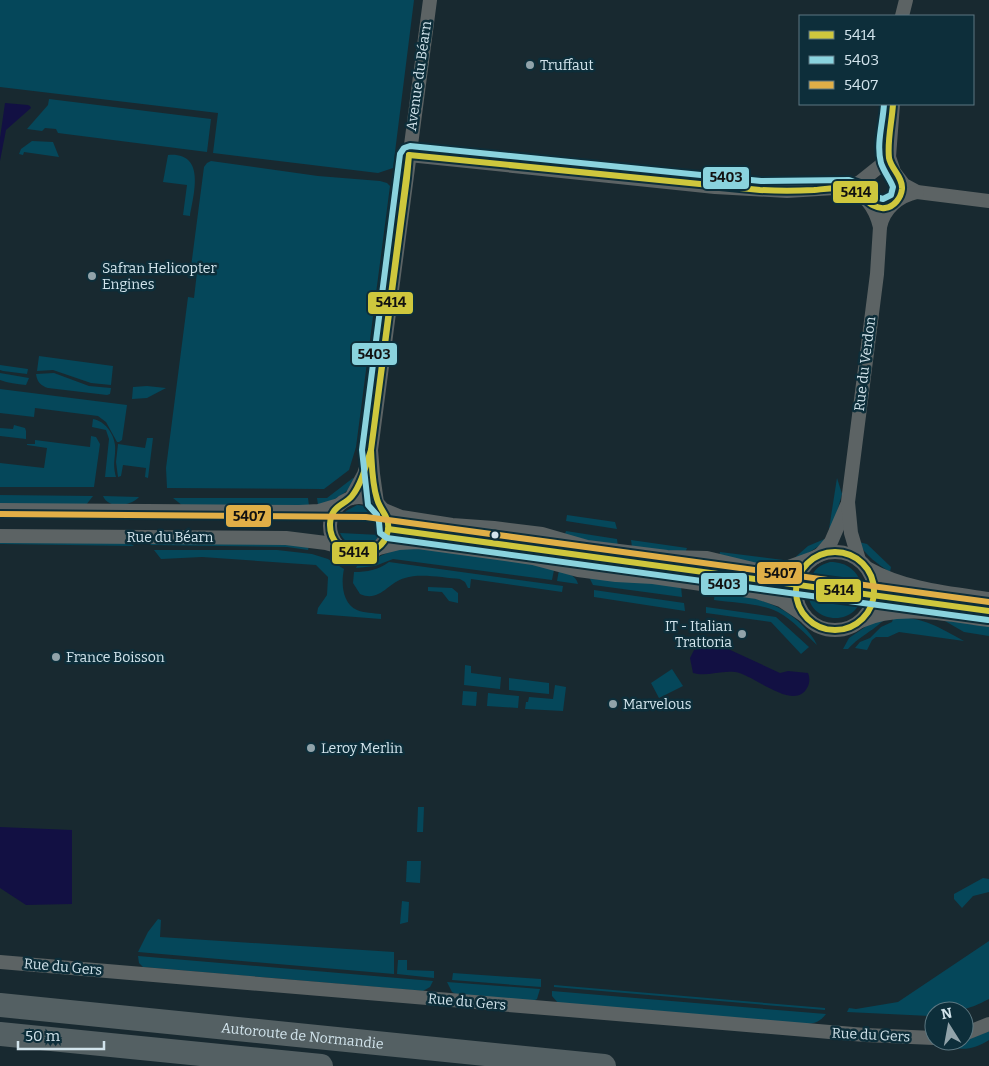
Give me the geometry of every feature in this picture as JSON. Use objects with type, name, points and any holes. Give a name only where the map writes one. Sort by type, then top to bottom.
[{"type":"highway","name":"Autoroute de Normandie","points":[[0,1005],[604,1066]]},
{"type":"highway","name":"Autoroute de Normandie","points":[[0,1034],[321,1066]]},
{"type":"street","name":"Avenue du Béarn","points":[[345,502],[364,474],[371,450],[408,155],[430,0]]},
{"type":"street","points":[[902,15],[906,0]]},
{"type":"street","points":[[408,155],[760,190],[787,192],[844,188],[855,185],[886,159],[893,105]]},
{"type":"street","points":[[844,188],[853,190],[882,208],[896,202],[902,190],[890,162],[888,152]]},
{"type":"street","points":[[880,227],[863,186],[870,174],[884,168],[898,177],[907,188],[917,192],[989,201]]},
{"type":"street","points":[[880,227],[884,215],[896,202],[904,195],[917,192]]},
{"type":"street","name":"Rue du Verdon","points":[[863,564],[851,533],[848,502],[877,274],[880,227]]},
{"type":"street","name":"Avenue du Béarn","points":[[371,450],[373,480],[381,507]]},
{"type":"street","points":[[989,599],[927,590],[881,576],[848,554],[839,552],[818,556],[780,570],[757,570],[707,558],[667,557],[587,547],[542,534],[452,525],[401,517],[365,497],[345,502],[331,518],[330,526],[333,539],[350,554],[357,555],[372,552],[379,548],[399,543],[418,542],[533,558],[578,570],[653,577],[757,592],[781,600],[817,625],[833,630],[846,628],[873,616],[893,612],[936,613],[989,620]]},
{"type":"street","name":"Rue du Béarn","points":[[0,510],[298,512],[320,511],[345,502]]},
{"type":"street","name":"Rue du Verdon","points":[[818,556],[831,542],[848,502]]},
{"type":"street","points":[[379,548],[385,539],[388,529],[388,520],[381,507]]},
{"type":"street","name":"Rue du Béarn","points":[[0,536],[286,538],[326,543],[340,547]]},
{"type":"street","points":[[806,616],[798,603],[797,584],[805,567],[818,556]]},
{"type":"street","points":[[859,622],[868,612],[874,595],[872,577],[863,564]]},
{"type":"street","name":"Rue du Gers","points":[[0,962],[865,1036],[924,1038]]},
{"type":"street","points":[[974,1030],[989,1024]]},
{"type":"shaded area","points":[[0,0],[414,0],[393,168],[378,173],[213,153],[218,113],[0,87]]},
{"type":"shaded area","points":[[49,99],[211,119],[207,152],[58,133],[56,129],[45,128],[42,131],[27,129],[48,105]]},
{"type":"shaded area","points":[[5,103],[28,105],[31,108],[6,130],[0,161],[0,138]]},
{"type":"shaded area","points":[[32,141],[53,142],[59,157],[24,152],[23,155],[19,154],[21,149]]},
{"type":"shaded area","points":[[168,155],[180,156],[188,160],[193,167],[195,186],[190,216],[183,215],[187,185],[163,182]]},
{"type":"shaded area","points":[[211,161],[318,176],[380,181],[390,186],[356,447],[349,470],[324,489],[167,488],[166,468],[188,297],[194,298],[197,272],[192,270],[191,267],[204,167]]},
{"type":"shaded area","points":[[39,356],[113,366],[111,385],[91,383],[53,370],[37,371]]},
{"type":"shaded area","points":[[0,365],[28,369],[27,374],[0,370]]},
{"type":"shaded area","points":[[0,373],[29,378],[26,385],[13,383],[0,380]]},
{"type":"shaded area","points":[[54,373],[89,386],[111,388],[110,394],[48,388],[40,383],[36,374]]},
{"type":"shaded area","points":[[133,387],[166,388],[147,398],[132,399]]},
{"type":"shaded area","points":[[0,389],[127,405],[122,440],[117,442],[106,422],[98,416],[35,408],[34,417],[0,413]]},
{"type":"shaded area","points":[[93,419],[105,425],[113,437],[116,477],[105,477],[109,439],[106,430],[92,427]]},
{"type":"shaded area","points":[[14,425],[25,428],[26,439],[0,436],[0,428],[13,429]]},
{"type":"shaded area","points":[[91,436],[96,437],[100,444],[94,487],[0,487],[0,463],[44,468],[47,448],[27,444],[35,444],[35,440],[90,447]]},
{"type":"shaded area","points":[[147,438],[153,438],[148,478],[145,477],[146,468],[123,465],[121,476],[118,477],[116,462],[118,444],[145,448]]},
{"type":"shaded area","points":[[353,478],[356,480],[344,493],[335,499],[318,505],[317,498],[327,498]]},
{"type":"shaded area","points":[[837,478],[842,494],[832,530],[829,529]]},
{"type":"shaded area","points":[[0,495],[93,496],[86,505],[0,506]]},
{"type":"shaded area","points":[[103,496],[139,497],[131,503],[115,505]]},
{"type":"shaded area","points":[[173,498],[308,498],[309,506],[183,506]]},
{"type":"shaded area","points":[[357,505],[372,509],[382,521],[340,519],[346,511]]},
{"type":"shaded area","points":[[567,515],[615,522],[617,529],[566,521]]},
{"type":"shaded area","points":[[566,531],[617,539],[618,547],[564,537]]},
{"type":"shaded area","points":[[340,533],[380,535],[371,544],[359,547],[348,543]]},
{"type":"shaded area","points":[[827,538],[822,544],[799,559],[773,567],[719,557],[720,552],[791,561],[808,546]]},
{"type":"shaded area","points":[[0,539],[128,542],[134,546],[0,544]]},
{"type":"shaded area","points":[[631,540],[687,548],[685,553],[632,547]]},
{"type":"shaded area","points":[[148,541],[309,546],[308,550],[287,547],[151,545]]},
{"type":"shaded area","points":[[859,542],[867,544],[891,567],[890,572],[868,555]]},
{"type":"shaded area","points":[[407,546],[521,560],[554,570],[552,580],[393,559],[375,566],[356,568]]},
{"type":"shaded area","points":[[154,550],[277,550],[312,554],[328,559],[344,569],[344,592],[348,603],[352,607],[359,611],[381,614],[381,619],[317,614],[318,608],[327,595],[328,577],[316,565],[202,557],[161,559]]},
{"type":"shaded area","points":[[389,562],[563,586],[562,592],[471,579],[470,588],[468,588],[465,582],[460,579],[418,576],[399,580],[373,596],[360,594],[353,583],[354,572],[372,570]]},
{"type":"shaded area","points":[[830,562],[836,562],[851,568],[858,576],[863,587],[811,580],[813,573],[818,568]]},
{"type":"shaded area","points":[[559,570],[573,576],[578,584],[557,581]]},
{"type":"shaded area","points":[[588,575],[681,586],[682,597],[593,585]]},
{"type":"shaded area","points":[[428,587],[452,588],[458,593],[458,603],[449,601],[442,592],[428,591]]},
{"type":"shaded area","points":[[594,590],[684,603],[685,611],[594,597]]},
{"type":"shaded area","points":[[715,590],[762,601],[783,610],[805,628],[817,645],[794,623],[778,612],[755,605],[714,600]]},
{"type":"shaded area","points":[[809,593],[862,600],[851,613],[839,618],[833,618],[826,617],[815,610],[809,599]]},
{"type":"shaded area","points":[[706,607],[776,617],[809,647],[801,654],[771,622],[706,613]]},
{"type":"shaded area","points":[[894,616],[915,619],[931,624],[964,641],[899,632],[888,637],[876,637],[872,640],[867,650],[855,648],[860,642],[870,638],[881,627],[892,622]]},
{"type":"shaded area","points":[[938,617],[989,624],[989,636],[964,632]]},
{"type":"shaded area","points":[[887,619],[848,649],[843,649],[849,638],[874,621]]},
{"type":"shaded area","points":[[712,646],[726,648],[780,673],[788,671],[808,673],[808,686],[801,694],[793,696],[773,690],[743,674],[735,672],[693,673],[690,658],[694,650]]},
{"type":"shaded area","points":[[465,665],[471,666],[471,673],[501,677],[500,689],[464,685]]},
{"type":"shaded area","points":[[672,669],[683,686],[659,698],[651,683]]},
{"type":"shaded area","points":[[509,678],[549,683],[549,694],[509,690]]},
{"type":"shaded area","points":[[555,685],[566,687],[563,711],[525,709],[529,697],[553,699]]},
{"type":"shaded area","points":[[463,691],[477,692],[476,706],[462,705]]},
{"type":"shaded area","points":[[488,693],[519,696],[518,708],[487,706]]},
{"type":"shaded area","points":[[418,807],[424,807],[423,832],[417,832]]},
{"type":"shaded area","points":[[0,827],[72,830],[72,904],[26,905],[0,888]]},
{"type":"shaded area","points":[[407,861],[421,861],[420,883],[406,882]]},
{"type":"shaded area","points":[[983,878],[989,879],[989,892],[973,896],[962,908],[954,899],[954,894]]},
{"type":"shaded area","points":[[402,901],[409,902],[408,922],[400,924]]},
{"type":"shaded area","points":[[158,919],[161,920],[160,937],[394,952],[394,974],[138,952],[148,932]]},
{"type":"shaded area","points":[[989,941],[989,999],[974,1006],[974,1001],[924,1001],[924,1016],[847,1012],[849,1008],[856,1009],[898,1002]]},
{"type":"shaded area","points":[[138,956],[433,981],[430,987],[423,991],[143,967],[139,963]]},
{"type":"shaded area","points":[[398,960],[407,960],[407,970],[434,971],[434,978],[397,974]]},
{"type":"shaded area","points":[[453,973],[541,979],[541,987],[452,980]]},
{"type":"shaded area","points":[[447,982],[540,989],[537,999],[533,1001],[458,995],[452,992]]},
{"type":"shaded area","points":[[554,985],[825,1008],[825,1010],[554,987]]},
{"type":"shaded area","points":[[552,991],[826,1014],[816,1022],[802,1024],[558,1003],[552,996]]},
{"type":"shaded area","points":[[989,1031],[989,1040],[978,1046],[974,1047],[974,1037]]},
{"type":"transit line","name":"5403","points":[[884,105],[879,141],[880,156],[882,166],[893,187],[891,195],[883,199],[876,197],[860,184],[849,180],[761,181],[410,146],[404,148],[400,154],[362,450],[368,505],[377,515],[380,533],[387,538],[988,620]]},
{"type":"transit line","name":"5414","points":[[409,155],[760,190],[794,191],[844,188],[858,194],[870,204],[885,208],[896,202],[902,189],[901,181],[889,158],[893,105]]},
{"type":"transit line","name":"5414","points":[[409,155],[407,178],[371,450],[409,155]]},
{"type":"transit line","name":"5414","points":[[371,450],[375,493],[388,521],[388,530],[384,541],[376,549],[367,553],[356,553],[346,551],[338,545],[332,536],[330,524],[335,509],[349,499],[355,491],[371,450]]},
{"type":"transit line","name":"5407","points":[[0,514],[366,517],[989,602]]},
{"type":"transit line","name":"5414","points":[[388,529],[989,611]]},
{"type":"transit line","name":"5414","points":[[835,552],[850,555],[863,563],[871,576],[874,591],[871,606],[863,619],[850,627],[835,630],[820,627],[807,619],[799,606],[796,591],[799,576],[807,563],[820,555],[835,552]]},
{"type":"place","name":"Truffaut","points":[[530,65]]},
{"type":"place","name":"Safran Helicopter Engines","points":[[92,276]]},
{"type":"place","name":"IT - Italian Trattoria","points":[[742,634]]},
{"type":"place","name":"France Boisson","points":[[56,657]]},
{"type":"place","name":"Marvelous","points":[[613,704]]},
{"type":"place","name":"Leroy Merlin","points":[[311,748]]}]
